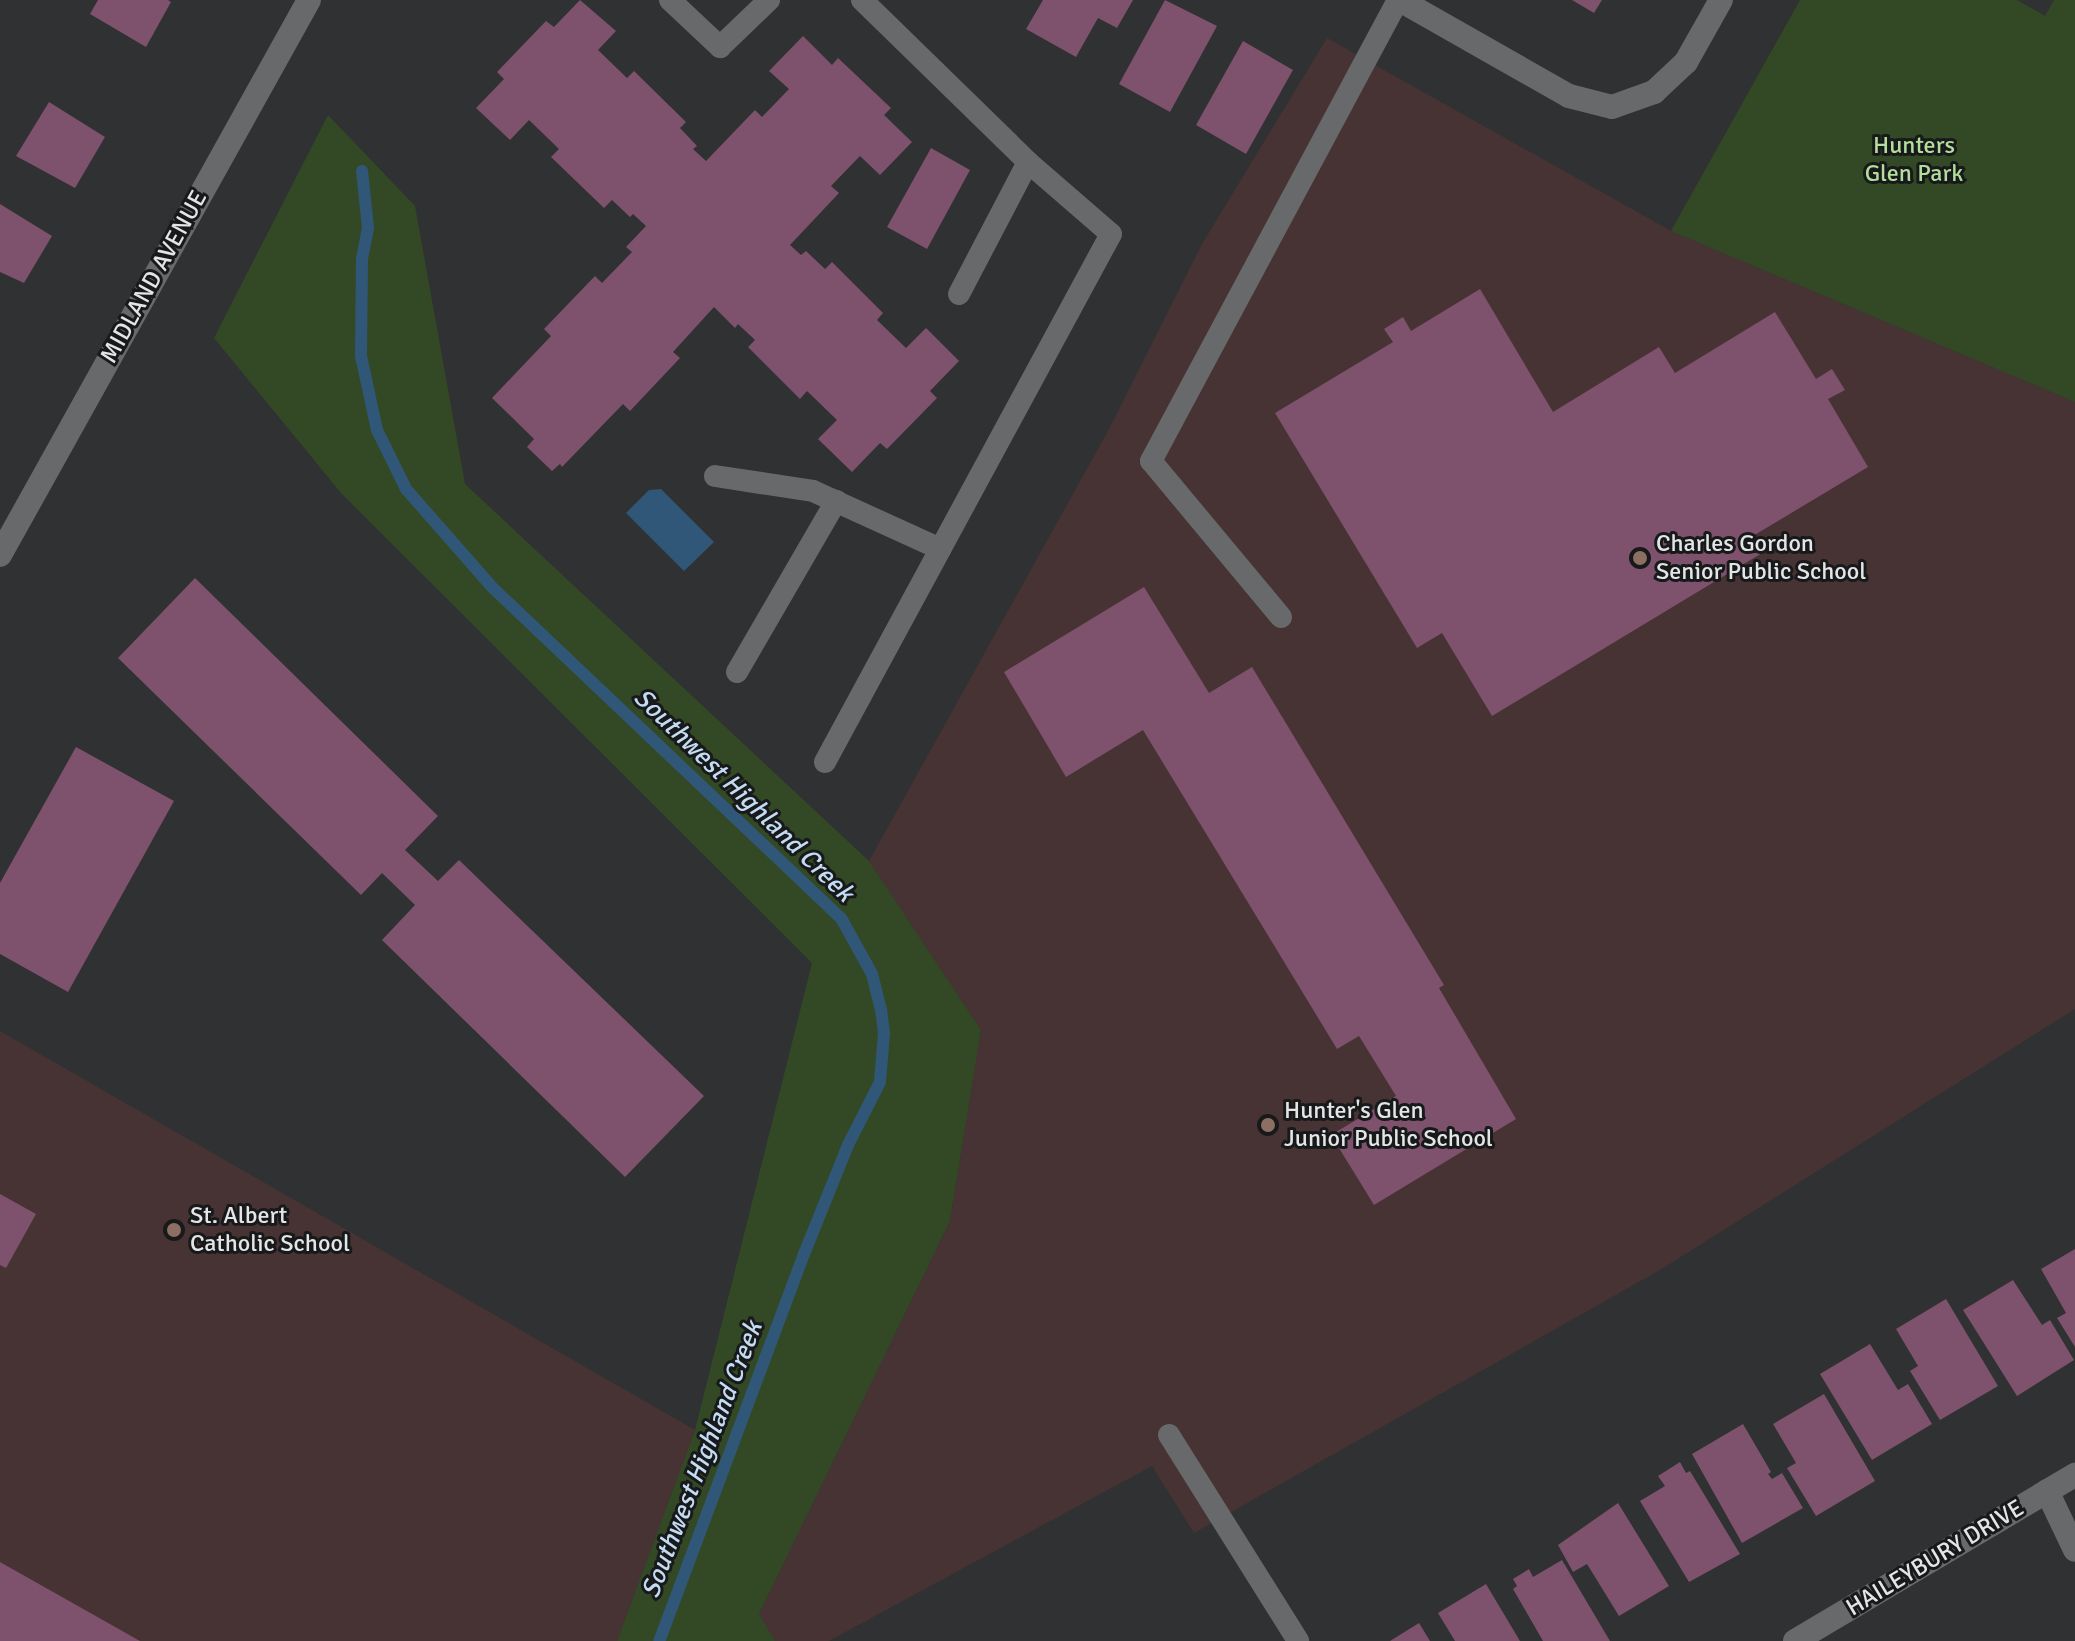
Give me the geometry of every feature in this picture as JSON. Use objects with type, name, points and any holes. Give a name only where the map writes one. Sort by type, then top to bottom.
[{"type":"street","name":"MIDLAND AVENUE","points":[[0,555],[309,0]]},
{"type":"street","points":[[1399,0],[1569,96],[1612,107],[1654,92],[1686,62],[1721,0]]},
{"type":"street","name":"HAILEYBURY DRIVE","points":[[1795,1641],[2075,1475]]},
{"type":"street","points":[[2047,1491],[2075,1550]]},
{"type":"lane","points":[[670,0],[720,47],[769,0]]},
{"type":"lane","points":[[825,762],[1111,234],[1028,162],[862,0]]},
{"type":"lane","points":[[1281,617],[1151,461],[1399,0]]},
{"type":"lane","points":[[959,294],[1028,162]]},
{"type":"lane","points":[[715,476],[813,491],[940,549]]},
{"type":"lane","points":[[737,672],[836,501]]},
{"type":"lane","points":[[1169,1435],[1298,1641]]},
{"type":"shaded area","points":[[1327,38],[1671,231],[2075,402],[2075,1009],[1660,1270],[1194,1533],[1152,1466],[829,1641],[775,1641],[759,1614],[950,1221],[981,1030],[869,861],[1109,429],[1202,244]]},
{"type":"shaded area","name":"St. Albert Catholic School","points":[[0,1031],[695,1430],[617,1641],[0,1641]]},
{"type":"green space","name":"Hunters Glen Park","points":[[1800,0],[2017,0],[2045,16],[2054,0],[2075,0],[2075,402],[1671,231]]},
{"type":"green space","points":[[328,115],[415,206],[465,484],[869,861],[981,1030],[950,1221],[759,1614],[775,1641],[617,1641],[695,1430],[812,963],[341,493],[214,338]]},
{"type":"water","points":[[661,489],[714,542],[684,571],[626,513],[649,490]]},
{"type":"building","points":[[98,0],[171,2],[146,47],[90,14]]},
{"type":"building","points":[[580,0],[616,31],[598,50],[627,78],[634,71],[686,122],[680,128],[697,146],[693,149],[706,161],[755,110],[762,117],[789,89],[769,71],[803,36],[832,65],[838,58],[891,108],[884,115],[912,142],[880,175],[860,156],[831,186],[839,193],[790,245],[801,255],[806,251],[825,269],[832,262],[883,313],[877,320],[906,348],[926,328],[959,361],[930,391],[937,398],[887,449],[880,443],[852,472],[818,439],[837,420],[807,391],[800,399],[748,347],[755,340],[738,324],[735,328],[714,307],[673,352],[680,358],[630,411],[623,404],[562,467],[560,464],[552,471],[527,447],[534,439],[492,398],[551,336],[544,329],[595,276],[602,283],[632,252],[626,247],[646,226],[633,214],[630,217],[612,200],[604,208],[551,157],[559,149],[529,120],[510,140],[476,108],[504,79],[497,72],[546,21],[554,27]]},
{"type":"building","points":[[1043,0],[1133,0],[1117,28],[1098,18],[1076,57],[1026,29]]},
{"type":"building","points":[[1165,0],[1217,26],[1170,112],[1119,84]]},
{"type":"building","points":[[1572,0],[1602,0],[1594,13]]},
{"type":"building","points":[[1243,41],[1293,70],[1246,154],[1196,125]]},
{"type":"building","points":[[49,102],[105,137],[75,188],[16,156]]},
{"type":"building","points":[[931,148],[970,170],[927,249],[887,227]]},
{"type":"building","points":[[0,204],[52,236],[24,283],[0,272]]},
{"type":"building","points":[[1480,289],[1553,412],[1659,347],[1675,373],[1775,312],[1816,379],[1832,369],[1845,390],[1828,399],[1868,467],[1753,536],[1762,553],[1492,716],[1442,633],[1417,648],[1275,413],[1393,342],[1384,329],[1403,317],[1411,331]]},
{"type":"building","points":[[195,578],[438,816],[405,850],[438,881],[459,860],[704,1096],[625,1177],[382,940],[415,905],[382,873],[361,895],[118,658]]},
{"type":"building","points":[[1144,587],[1209,693],[1252,667],[1444,985],[1439,988],[1516,1119],[1374,1205],[1331,1135],[1396,1096],[1359,1036],[1337,1049],[1143,730],[1066,777],[1004,672]]},
{"type":"building","points":[[76,747],[174,801],[68,992],[0,954],[0,883]]},
{"type":"building","points":[[0,1194],[36,1214],[6,1268],[0,1265]]},
{"type":"building","points":[[2075,1249],[2075,1347],[2057,1318],[2066,1313],[2041,1269]]},
{"type":"building","points":[[2013,1280],[2042,1325],[2050,1320],[2074,1360],[2017,1396],[1963,1310]]},
{"type":"building","points":[[1946,1299],[1998,1386],[1940,1420],[1910,1371],[1918,1366],[1896,1329]]},
{"type":"building","points":[[1870,1344],[1898,1390],[1908,1384],[1932,1424],[1872,1460],[1820,1374]]},
{"type":"building","points":[[1824,1394],[1875,1481],[1816,1516],[1787,1468],[1796,1463],[1773,1424]]},
{"type":"building","points":[[1743,1424],[1771,1472],[1768,1474],[1772,1479],[1782,1473],[1803,1508],[1742,1543],[1692,1454]]},
{"type":"building","points":[[1680,1462],[1686,1473],[1690,1471],[1740,1554],[1689,1582],[1640,1501],[1665,1486],[1658,1476]]},
{"type":"building","points":[[1618,1503],[1669,1586],[1619,1616],[1587,1564],[1573,1572],[1558,1545]]},
{"type":"building","points":[[1562,1560],[1610,1641],[1543,1641],[1513,1589],[1517,1586],[1513,1579],[1529,1569],[1533,1577]]},
{"type":"building","points":[[0,1562],[140,1641],[0,1641]]},
{"type":"building","points":[[1486,1584],[1520,1641],[1455,1641],[1438,1613]]},
{"type":"building","points":[[1419,1623],[1430,1641],[1390,1641]]},
{"type":"waterway","name":"Southwest Highland Creek","points":[[362,171],[368,228],[362,258],[361,356],[377,430],[406,489],[494,589],[841,918],[872,974],[881,1009],[884,1033],[880,1082],[848,1145],[804,1254],[659,1641]]},
{"type":"place","name":"Charles Gordon Senior Public School","points":[[1640,558]]},
{"type":"place","name":"Hunter's Glen Junior Public School","points":[[1268,1125]]},
{"type":"place","name":"St. Albert Catholic School","points":[[174,1230]]}]
